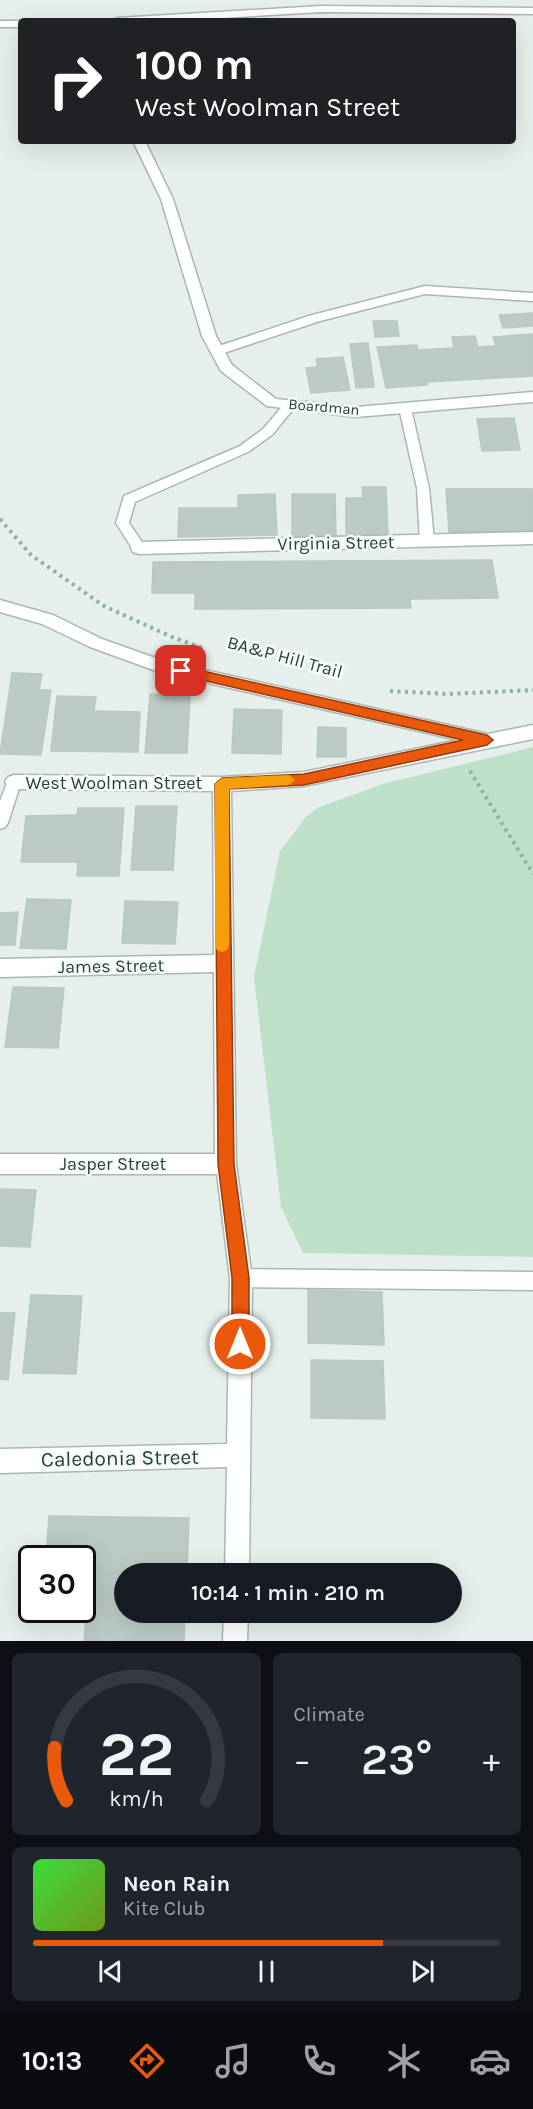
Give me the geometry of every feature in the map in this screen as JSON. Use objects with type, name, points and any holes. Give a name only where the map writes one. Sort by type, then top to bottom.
[{"type":"street","points":[[168,18],[320,9],[533,11]]},
{"type":"street","points":[[0,24],[18,24]]},
{"type":"street","name":"Boardman","points":[[140,144],[167,200],[209,336],[226,368],[272,403],[356,412],[533,397]]},
{"type":"street","name":"Virginia Street","points":[[139,548],[533,538]]},
{"type":"street","points":[[0,606],[46,618],[96,643],[159,666],[487,740]]},
{"type":"street","name":"West Woolman Street","points":[[14,782],[222,784],[304,779],[533,732]]},
{"type":"street","points":[[222,784],[222,963],[226,1164],[241,1278],[237,1563]]},
{"type":"street","name":"James Street","points":[[0,968],[222,963]]},
{"type":"street","name":"Jasper Street","points":[[0,1164],[226,1164]]},
{"type":"street","name":"Caledonia Street","points":[[0,1461],[239,1455]]},
{"type":"street","points":[[235,1641],[236,1623]]},
{"type":"lane","points":[[217,351],[316,318],[425,290],[533,297]]},
{"type":"lane","points":[[139,548],[122,523],[129,499],[151,487],[213,464],[260,439],[290,405]]},
{"type":"lane","points":[[405,408],[423,488],[427,541]]},
{"type":"lane","points":[[0,824],[14,782]]},
{"type":"lane","points":[[241,1278],[533,1281]]},
{"type":"path","name":"BA&P Hill Trail","points":[[0,519],[31,555],[104,606],[172,637],[214,652]]},
{"type":"path","points":[[388,691],[447,694],[533,690]]},
{"type":"path","points":[[456,747],[533,874]]},
{"type":"green space","points":[[533,747],[533,1257],[303,1253],[281,1207],[254,977],[280,851],[306,817],[319,807],[383,784]]},
{"type":"building","points":[[533,313],[533,326],[503,328],[499,315]]},
{"type":"building","points":[[373,321],[397,321],[399,336],[375,337]]},
{"type":"building","points":[[533,334],[533,376],[427,382],[427,385],[386,388],[377,347],[417,345],[418,350],[454,348],[452,337],[475,336],[478,347],[496,346],[493,337]]},
{"type":"building","points":[[368,343],[374,387],[356,388],[350,344]]},
{"type":"building","points":[[343,357],[350,390],[311,393],[306,368],[318,367],[316,359]]},
{"type":"building","points":[[514,418],[520,450],[482,451],[477,419]]},
{"type":"building","points":[[362,487],[386,487],[388,535],[346,534],[346,498],[363,498]]},
{"type":"building","points":[[446,489],[533,489],[533,532],[449,532]]},
{"type":"building","points":[[275,494],[277,535],[178,537],[179,508],[238,508],[238,495]]},
{"type":"building","points":[[292,494],[335,494],[336,536],[292,536]]},
{"type":"building","points":[[492,560],[498,598],[410,599],[411,608],[195,609],[195,593],[152,593],[153,562]]},
{"type":"building","points":[[12,673],[42,674],[39,690],[51,690],[41,755],[0,754]]},
{"type":"building","points":[[150,694],[190,695],[187,753],[145,753]]},
{"type":"building","points":[[57,696],[96,697],[94,711],[140,712],[138,752],[51,751]]},
{"type":"building","points":[[234,709],[282,710],[281,754],[232,753]]},
{"type":"building","points":[[318,727],[346,728],[346,757],[317,757]]},
{"type":"building","points":[[136,806],[177,806],[173,870],[131,870]]},
{"type":"building","points":[[78,808],[124,808],[119,876],[77,876],[78,862],[21,862],[26,816],[77,815]]},
{"type":"building","points":[[27,899],[71,900],[66,949],[20,948]]},
{"type":"building","points":[[125,901],[178,902],[175,944],[122,943]]},
{"type":"building","points":[[18,912],[15,945],[0,945],[0,913]]},
{"type":"building","points":[[13,987],[64,988],[58,1048],[5,1047]]},
{"type":"building","points":[[0,1189],[36,1190],[30,1247],[0,1246]]},
{"type":"building","points":[[308,1290],[382,1292],[384,1345],[308,1343]]},
{"type":"building","points":[[31,1295],[82,1296],[76,1374],[23,1373]]},
{"type":"building","points":[[0,1313],[15,1313],[8,1380],[0,1379]]},
{"type":"building","points":[[311,1360],[383,1361],[385,1419],[311,1418]]},
{"type":"building","points":[[49,1516],[189,1518],[187,1563],[114,1563],[114,1623],[185,1623],[184,1641],[84,1641],[86,1623],[96,1623],[96,1545],[47,1545]]},
{"type":"slow traffic","points":[[222,946],[222,784],[289,780]]},
{"type":"route","points":[[181,671],[487,740],[304,779],[222,784],[222,963],[226,1164],[241,1278],[240,1344]]}]
